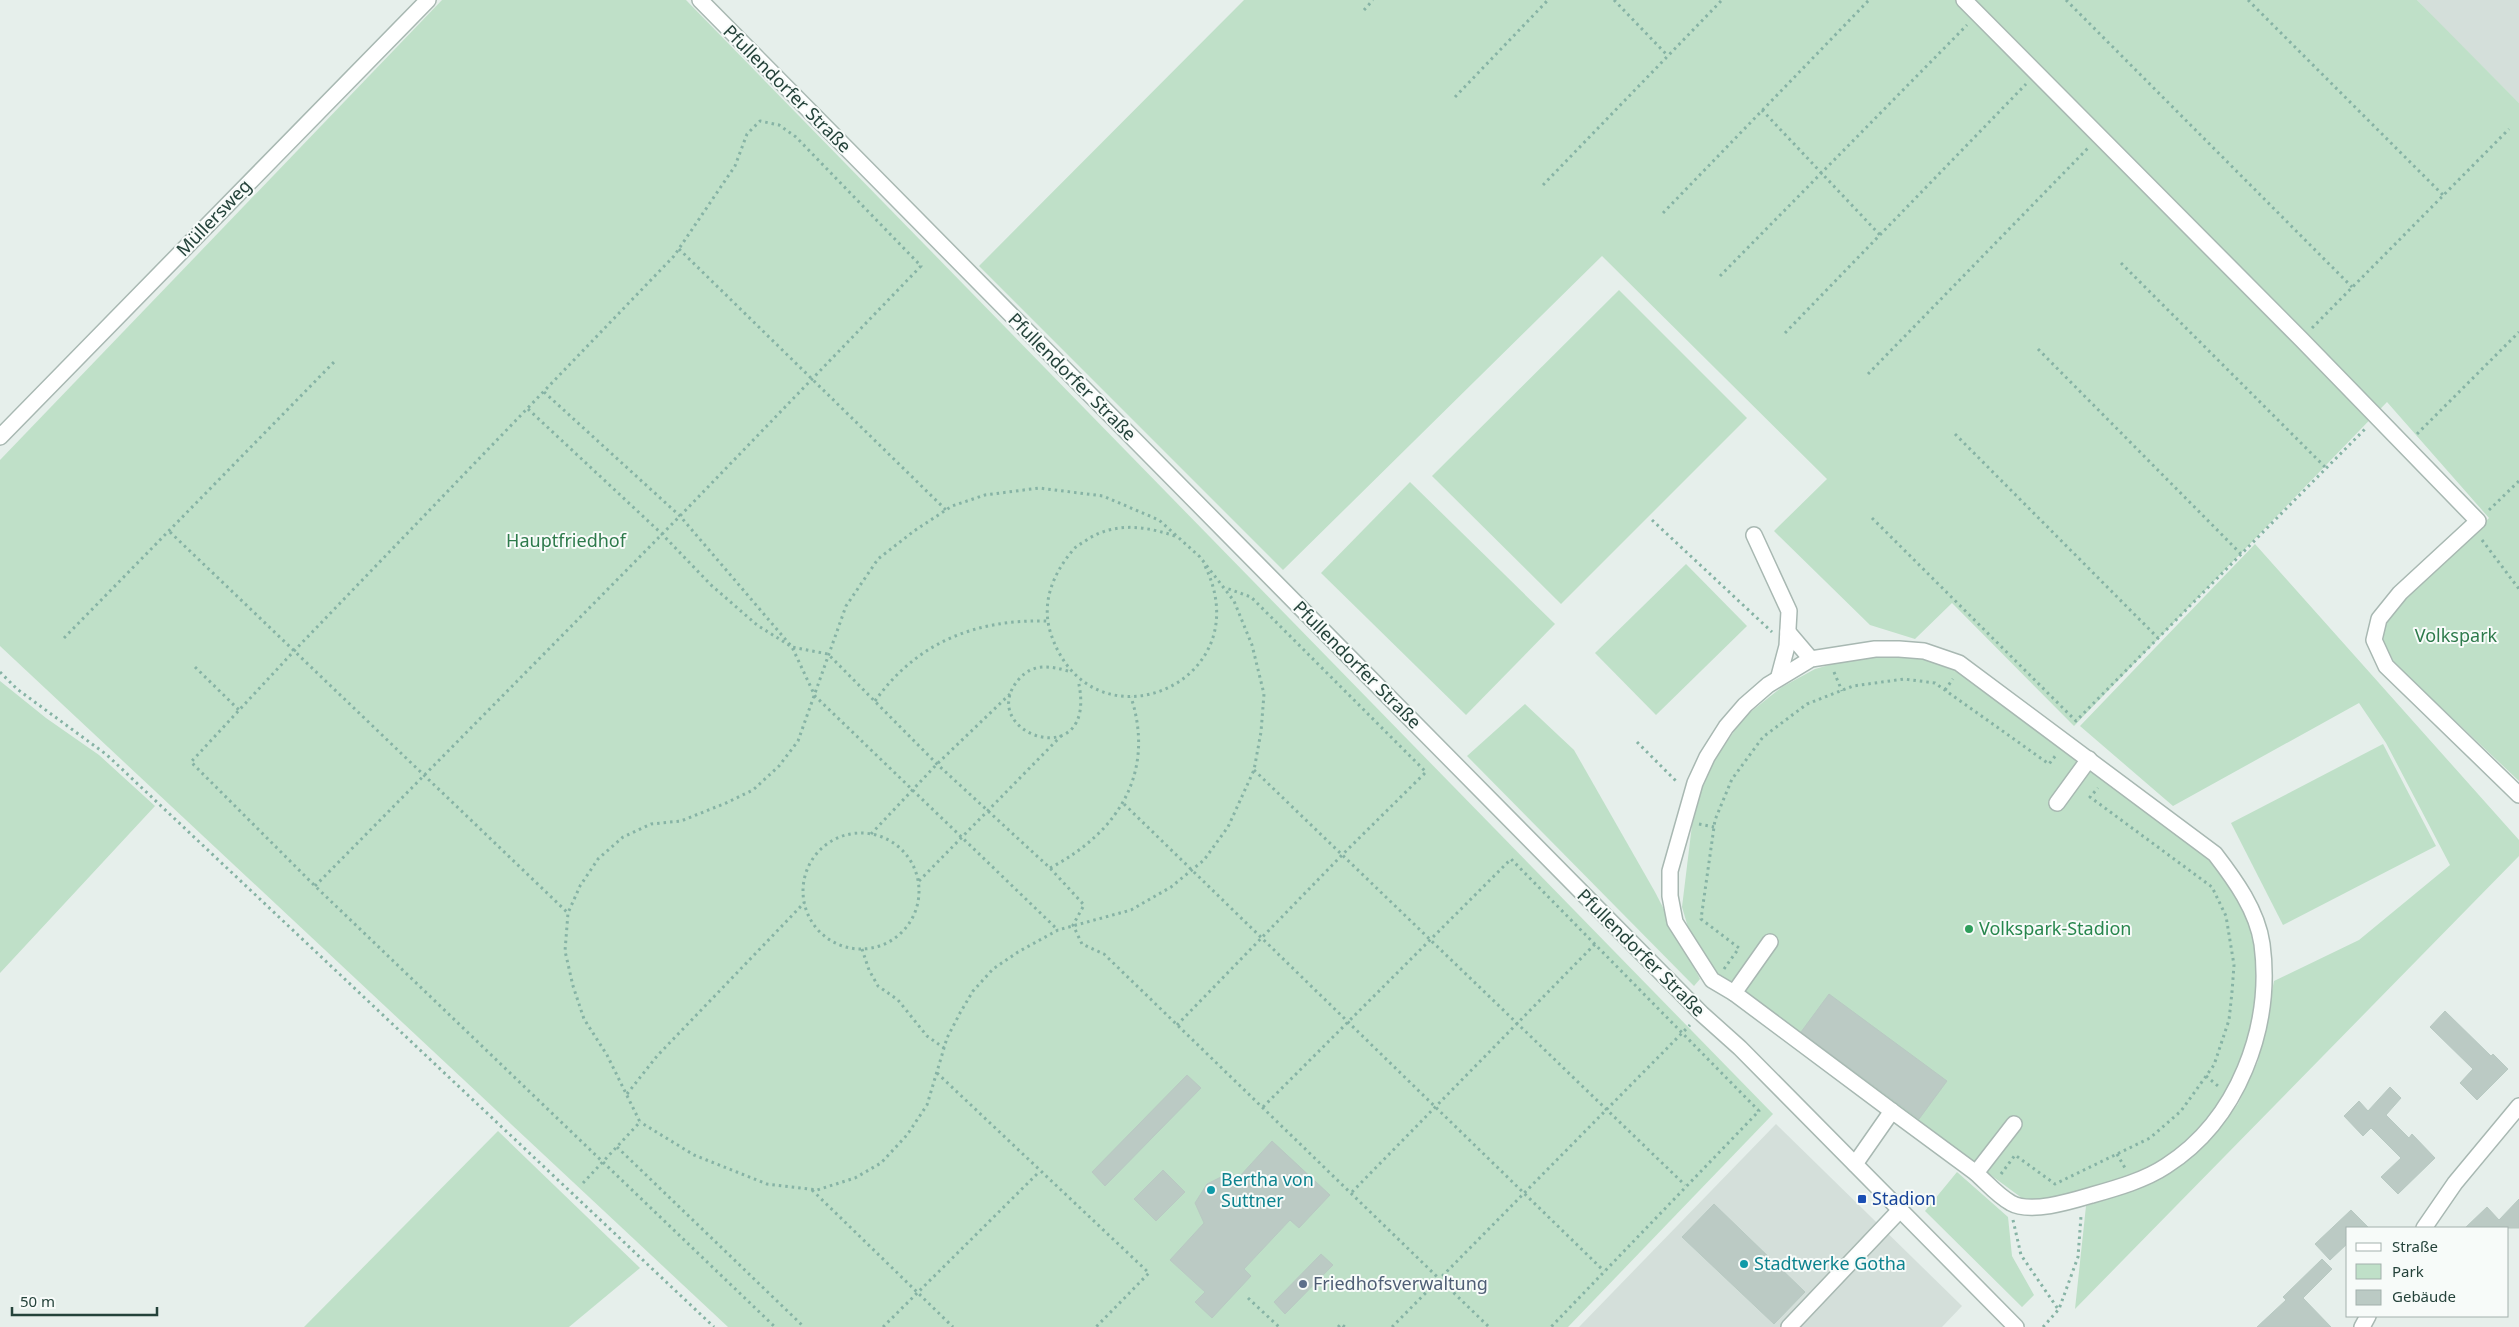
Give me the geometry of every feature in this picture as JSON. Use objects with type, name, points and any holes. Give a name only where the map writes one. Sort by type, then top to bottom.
[{"type":"street","name":"Müllersweg","points":[[0,437],[428,0]]},
{"type":"street","name":"Pfullendorfer Straße","points":[[700,0],[1702,1014],[1740,1048],[2016,1327]]},
{"type":"street","points":[[1964,0],[2406,445],[2475,524],[2400,593],[2379,619],[2374,640],[2386,666],[2519,795]]},
{"type":"street","points":[[1754,535],[1789,611],[1788,639],[1780,676]]},
{"type":"street","points":[[1788,639],[1811,659]]},
{"type":"street","points":[[1875,649],[1924,651],[1959,664],[2215,854],[2233,877],[2252,910],[2262,943],[2261,1007],[2248,1062],[2240,1084],[2229,1104],[2209,1130],[2184,1154],[2165,1167],[2115,1188],[2082,1198],[2058,1204],[2032,1207],[2011,1204],[1976,1173],[1734,993],[1716,982],[1691,950],[1675,922],[1670,896],[1670,871],[1690,795],[1707,757],[1726,727],[1745,705],[1780,676],[1811,659],[1875,649]]},
{"type":"street","points":[[2057,803],[2089,759]]},
{"type":"street","points":[[1734,993],[1770,942]]},
{"type":"street","points":[[2425,1227],[2455,1183],[2519,1106]]},
{"type":"street","points":[[1855,1164],[1892,1111]]},
{"type":"street","points":[[1976,1173],[2014,1124]]},
{"type":"street","points":[[1789,1327],[1900,1210]]},
{"type":"path","points":[[1364,10],[1373,0]]},
{"type":"path","points":[[1454,96],[1548,0]]},
{"type":"path","points":[[1614,0],[1668,56]]},
{"type":"path","points":[[1543,185],[1722,0]]},
{"type":"path","points":[[1663,213],[1869,0]]},
{"type":"path","points":[[2066,0],[2352,287]]},
{"type":"path","points":[[2248,0],[2443,195]]},
{"type":"path","points":[[1720,276],[1978,14]]},
{"type":"path","points":[[1785,333],[2036,73]]},
{"type":"path","points":[[1762,110],[1880,235]]},
{"type":"path","points":[[315,886],[680,516],[921,266],[796,137],[779,124],[760,121],[747,134],[735,166],[679,249],[528,409],[294,651],[191,762],[315,886],[775,1327]]},
{"type":"path","points":[[2301,339],[2509,129]]},
{"type":"path","points":[[1868,374],[2099,136]]},
{"type":"path","points":[[679,249],[946,510]]},
{"type":"path","points":[[2121,263],[2326,468]]},
{"type":"path","points":[[2406,445],[2519,332]]},
{"type":"path","points":[[2038,349],[2241,554]]},
{"type":"path","points":[[64,638],[170,532],[336,360]]},
{"type":"path","points":[[544,392],[680,516],[792,647],[815,696],[1058,930]]},
{"type":"path","points":[[528,409],[662,534],[711,584],[757,625],[792,647],[828,654],[937,764],[1050,868],[1084,905],[1073,925]]},
{"type":"path","points":[[1872,518],[2076,721],[2377,416]]},
{"type":"path","points":[[1955,434],[2158,638]]},
{"type":"path","points":[[2519,481],[2475,524],[2519,589]]},
{"type":"path","points":[[1039,488],[1103,496],[1159,520],[1177,536],[1200,557],[1234,601],[1252,645],[1264,694],[1261,732],[1254,770],[1228,826],[1204,860],[1170,887],[1131,910],[1058,930],[1018,952],[993,969],[973,991],[960,1013],[944,1048],[926,1105],[907,1136],[881,1162],[855,1178],[812,1189],[767,1184],[694,1155],[640,1122],[607,1055],[584,1019],[573,986],[565,951],[568,913],[580,886],[598,859],[624,837],[652,824],[681,820],[753,790],[779,766],[798,741],[846,606],[878,559],[914,531],[946,510],[985,495],[1039,488]]},
{"type":"path","points":[[1652,520],[1788,639]]},
{"type":"path","points":[[1177,536],[1151,528],[1124,526],[1098,533],[1075,548],[1058,569],[1048,596],[1048,621],[1058,654],[1078,679],[1102,691],[1131,697],[1160,692],[1186,678],[1205,655],[1216,631],[1217,604],[1211,577],[1200,557]]},
{"type":"path","points":[[170,532],[568,913]]},
{"type":"path","points":[[1177,1025],[1343,854],[1426,772],[1251,596],[1224,588]]},
{"type":"path","points":[[875,701],[888,682],[906,666],[926,650],[951,636],[999,623],[1048,621]]},
{"type":"path","points":[[871,834],[937,764],[1011,693],[1015,683],[1023,674],[1034,668],[1046,666],[1070,671]]},
{"type":"path","points":[[195,668],[239,710]]},
{"type":"path","points":[[0,672],[17,689],[108,755],[714,1327]]},
{"type":"path","points":[[919,881],[1078,719],[1082,707],[1078,679]]},
{"type":"path","points":[[1716,982],[1739,948],[1701,919],[1715,820],[1732,778],[1763,737],[1807,704],[1853,686],[1904,679],[1935,683],[2050,764],[2065,741]]},
{"type":"path","points":[[1011,693],[1013,716],[1023,730],[1038,738],[1062,736]]},
{"type":"path","points":[[1050,868],[1073,856],[1101,834],[1124,804],[1136,766],[1138,736],[1131,697]]},
{"type":"path","points":[[1637,742],[1690,795]]},
{"type":"path","points":[[1254,770],[1432,939],[1517,1024],[1685,1185]]},
{"type":"path","points":[[1992,1187],[2015,1155],[2055,1184],[2150,1138],[2181,1111],[2214,1065],[2229,1020],[2234,965],[2226,916],[2212,887],[2090,797],[2109,774]]},
{"type":"path","points":[[1124,804],[1604,1271]]},
{"type":"path","points":[[859,832],[871,834],[879,835],[897,844],[910,859],[919,881],[920,898],[914,917],[902,933],[886,944],[862,949],[850,949],[832,943],[818,931],[807,916],[804,903],[803,879],[810,861],[822,847],[839,836],[859,832]]},
{"type":"path","points":[[1263,1107],[1511,859],[1759,1111],[1685,1185],[1551,1327]]},
{"type":"path","points":[[627,1094],[657,1056],[804,903]]},
{"type":"path","points":[[1073,925],[1082,944],[1104,954],[1352,1192],[1489,1327]]},
{"type":"path","points":[[1352,1192],[1595,944]]},
{"type":"path","points":[[862,949],[869,970],[878,986],[898,1000],[927,1036],[944,1048]]},
{"type":"path","points":[[1392,1327],[1702,1014]]},
{"type":"path","points":[[936,1073],[1039,1172],[1149,1273],[1096,1327]]},
{"type":"path","points":[[582,1183],[640,1122]]},
{"type":"path","points":[[617,1147],[804,1327]]},
{"type":"path","points":[[883,1327],[1039,1172]]},
{"type":"path","points":[[812,1189],[954,1327]]},
{"type":"path","points":[[2043,1327],[2059,1309],[2078,1258],[2082,1198]]},
{"type":"path","points":[[2011,1204],[2021,1255],[2059,1309]]},
{"type":"path","points":[[1248,1298],[1278,1327]]},
{"type":"path","points":[[1338,1327],[1341,1324],[1345,1327]]},
{"type":"shaded area","points":[[2417,0],[2519,0],[2519,103],[2446,30]]},
{"type":"shaded area","points":[[1776,1124],[1962,1306],[1942,1327],[1579,1327]]},
{"type":"green space","name":"Hauptfriedhof","points":[[442,0],[686,0],[1773,1114],[1568,1327],[728,1327],[0,646],[0,460]]},
{"type":"green space","name":"Volkspark","points":[[1244,0],[2417,0],[2519,103],[2519,781],[2395,664],[2383,641],[2385,619],[2489,518],[2387,402],[2074,726],[1952,603],[1915,639],[1870,625],[1774,531],[1827,479],[1602,256],[1283,570],[979,266]]},
{"type":"green space","points":[[1619,290],[1747,418],[1561,604],[1432,476]]},
{"type":"green space","points":[[1410,482],[1555,624],[1466,715],[1321,573]]},
{"type":"green space","points":[[2255,544],[2519,840],[2519,856],[2075,1309],[2086,1206],[2158,1180],[2202,1145],[2238,1104],[2258,1061],[2274,981],[2359,940],[2450,865],[2386,743],[2359,703],[2173,806],[2080,726]]},
{"type":"green space","points":[[1686,564],[1747,626],[1656,715],[1595,653]]},
{"type":"green space","name":"Volkspark-Stadion","points":[[1898,654],[1931,658],[1965,673],[2194,844],[2227,880],[2240,901],[2249,924],[2255,954],[2256,985],[2252,1018],[2244,1050],[2231,1081],[2215,1110],[2196,1134],[2173,1154],[2140,1173],[2104,1186],[2030,1204],[1713,970],[1690,934],[1682,907],[1692,825],[1706,773],[1743,718],[1782,687],[1815,669],[1843,661]]},
{"type":"green space","points":[[0,681],[46,718],[99,755],[155,806],[0,973]]},
{"type":"green space","points":[[1525,704],[1574,750],[1655,892],[1700,979],[1694,986],[1467,756]]},
{"type":"green space","points":[[2383,744],[2436,846],[2283,925],[2231,823]]},
{"type":"green space","points":[[498,1131],[640,1268],[569,1327],[304,1327]]},
{"type":"green space","points":[[1957,1172],[2008,1217],[2012,1256],[2034,1295],[2022,1307],[1925,1211]]},
{"type":"building","points":[[1829,994],[1947,1081],[1919,1119],[1801,1032]]},
{"type":"building","points":[[2445,1011],[2491,1056],[2493,1054],[2508,1069],[2477,1100],[2460,1083],[2473,1069],[2430,1027]]},
{"type":"building","points":[[1187,1075],[1201,1088],[1105,1186],[1092,1172]]},
{"type":"building","points":[[2390,1087],[2401,1098],[2386,1115],[2409,1138],[2412,1134],[2435,1158],[2398,1194],[2381,1177],[2401,1158],[2371,1128],[2363,1136],[2344,1116],[2359,1101],[2368,1111]]},
{"type":"building","points":[[1272,1141],[1330,1195],[1299,1228],[1290,1220],[1244,1269],[1251,1276],[1212,1318],[1195,1302],[1205,1292],[1170,1260],[1204,1223],[1195,1203],[1207,1184],[1221,1177],[1240,1176]]},
{"type":"building","points":[[1163,1170],[1185,1192],[1156,1221],[1134,1199]]},
{"type":"building","points":[[2519,1199],[2519,1228],[2466,1227],[2487,1207],[2499,1220]]},
{"type":"building","name":"Stadtwerke Gotha","points":[[1714,1204],[1805,1292],[1774,1324],[1682,1237]]},
{"type":"building","points":[[2351,1210],[2368,1227],[2346,1227],[2346,1245],[2330,1260],[2315,1244]]},
{"type":"building","name":"Friedhofsverwaltung","points":[[1321,1254],[1333,1265],[1285,1314],[1274,1302]]},
{"type":"building","points":[[2322,1259],[2332,1269],[2303,1298],[2331,1327],[2257,1327],[2286,1300],[2283,1297]]},
{"type":"place","name":"Volkspark-Stadion","points":[[1969,929]]},
{"type":"place","name":"Bertha von Suttner","points":[[1211,1190]]},
{"type":"place","name":"Stadion","points":[[1862,1199]]},
{"type":"place","name":"Stadtwerke Gotha","points":[[1744,1264]]},
{"type":"place","name":"Friedhofsverwaltung","points":[[1303,1284]]}]
